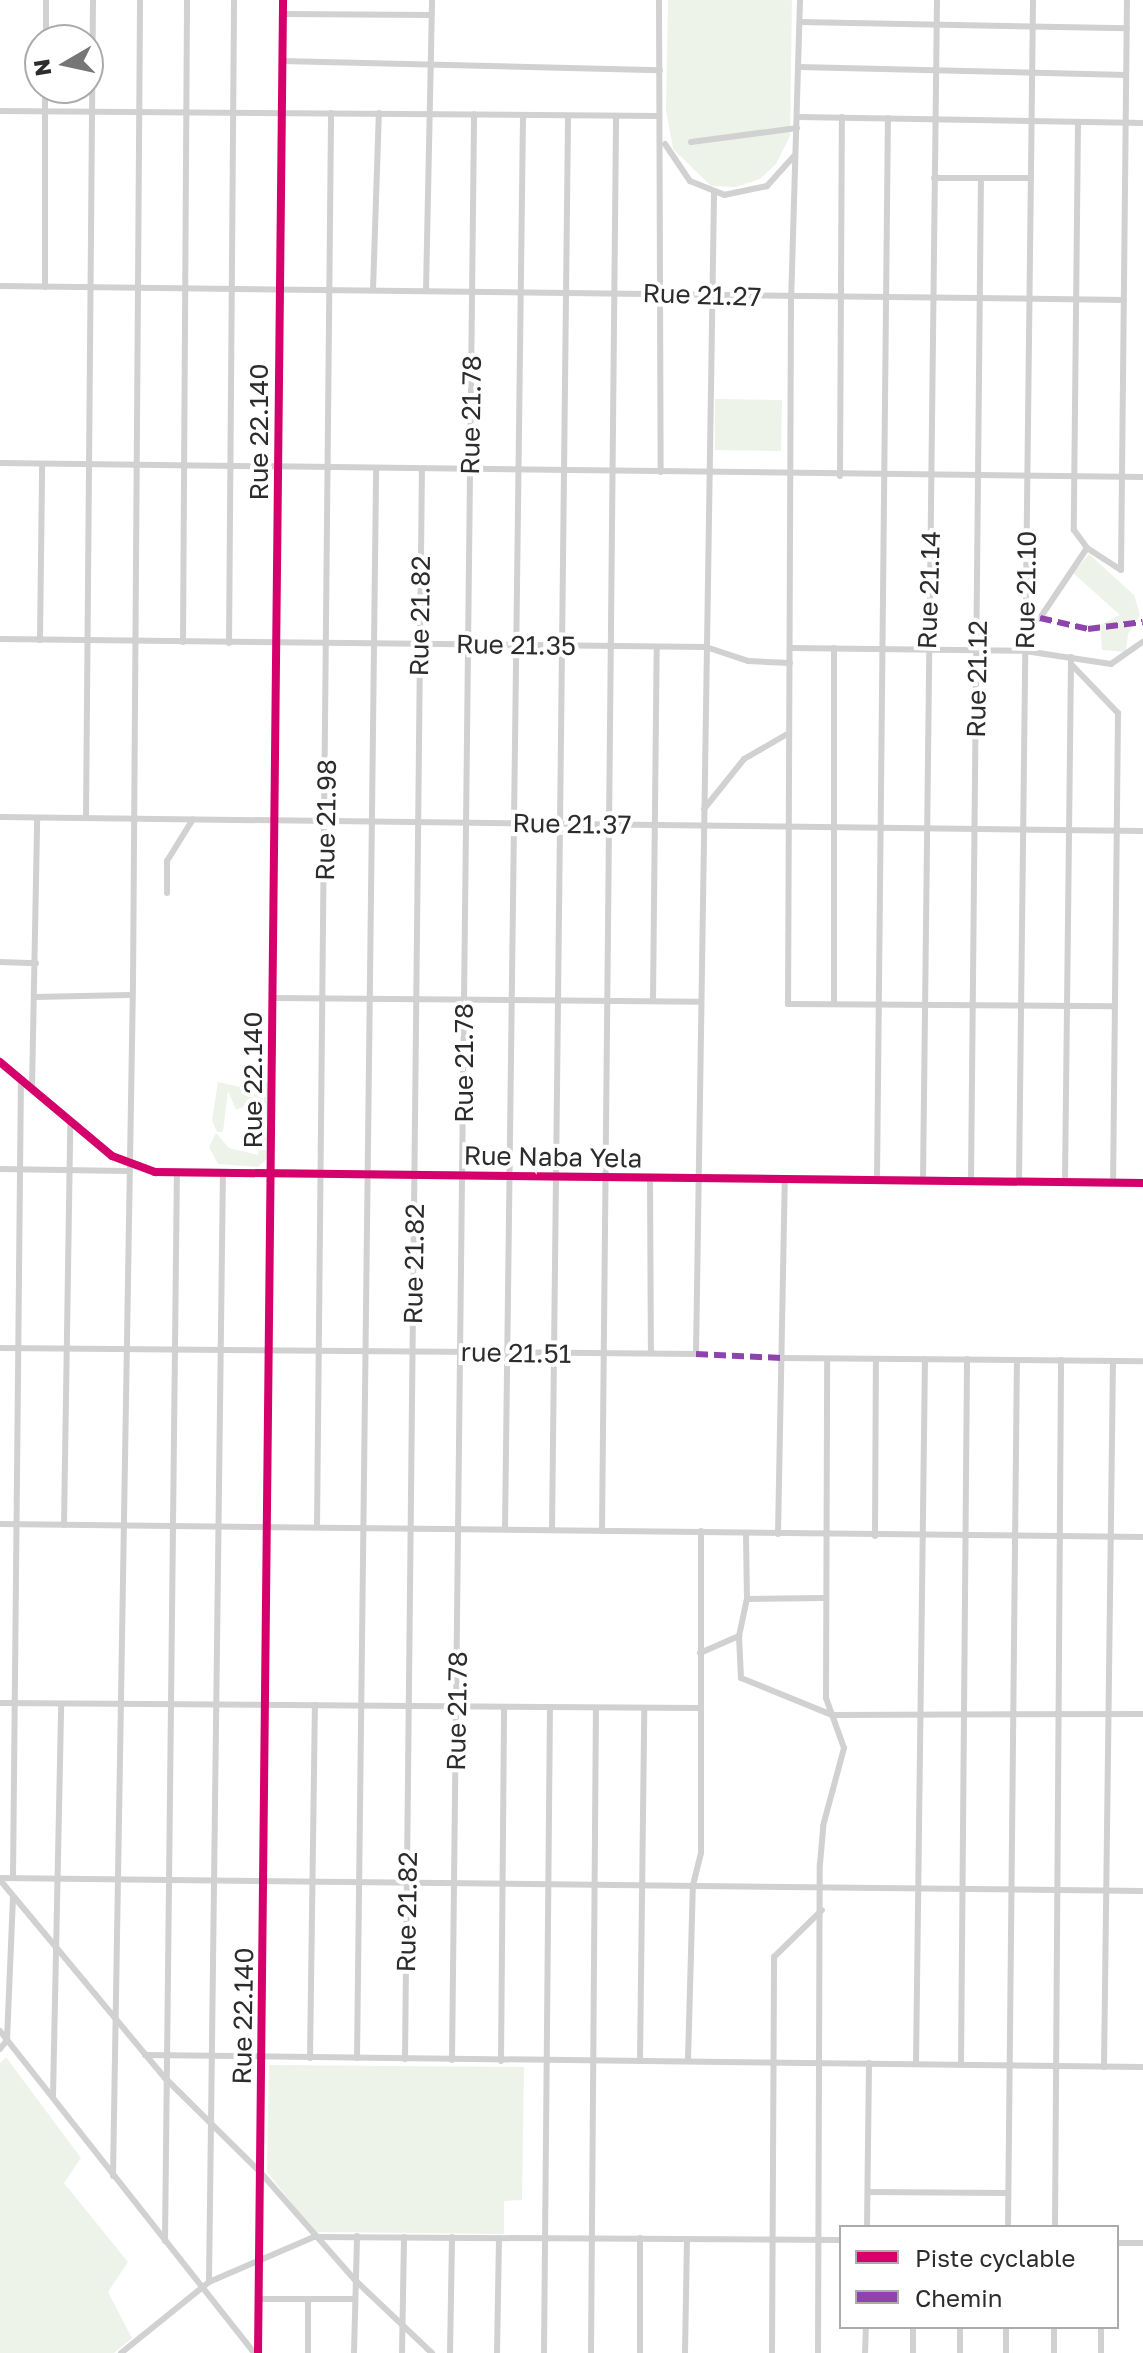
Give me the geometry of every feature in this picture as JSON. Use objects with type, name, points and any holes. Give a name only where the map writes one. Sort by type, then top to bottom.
[{"type":"street","points":[[46,0],[46,24]]},
{"type":"street","points":[[86,818],[93,0]]},
{"type":"street","points":[[113,2176],[134,819],[140,0]]},
{"type":"street","points":[[183,642],[187,0]]},
{"type":"street","points":[[229,643],[234,0]]},
{"type":"street","name":"Rue 22.140","points":[[256,2353],[266,1881],[283,0]]},
{"type":"street","points":[[426,290],[432,0]]},
{"type":"street","points":[[659,0],[659,116],[663,137],[661,472]]},
{"type":"street","points":[[800,0],[799,117],[791,298],[788,1004],[1114,1006]]},
{"type":"street","name":"Rue 21.14","points":[[923,1180],[937,0]]},
{"type":"street","name":"Rue 21.10","points":[[1019,1181],[1033,0]]},
{"type":"street","points":[[1078,122],[1074,530],[1087,548],[1121,570],[1127,0]]},
{"type":"street","points":[[283,14],[431,15]]},
{"type":"street","points":[[800,22],[1127,28]]},
{"type":"street","points":[[282,61],[660,70]]},
{"type":"street","points":[[799,67],[1126,75]]},
{"type":"street","points":[[45,104],[45,287]]},
{"type":"street","points":[[0,111],[659,116]]},
{"type":"street","name":"Rue 21.98","points":[[317,1527],[331,113]]},
{"type":"street","points":[[373,290],[379,113]]},
{"type":"street","name":"Rue 21.78","points":[[452,2060],[474,114]]},
{"type":"street","points":[[505,1529],[523,115]]},
{"type":"street","points":[[552,1530],[568,116]]},
{"type":"street","points":[[602,1531],[616,116]]},
{"type":"street","points":[[799,117],[1143,123]]},
{"type":"street","points":[[840,476],[838,295],[842,117]]},
{"type":"street","points":[[877,1179],[888,118]]},
{"type":"street","points":[[691,142],[797,128]]},
{"type":"street","points":[[663,137],[680,172],[714,193],[747,194],[767,186],[796,153]]},
{"type":"street","points":[[934,178],[1031,178]]},
{"type":"street","name":"Rue 21.12","points":[[971,1180],[983,297],[981,178]]},
{"type":"street","points":[[699,1178],[709,295],[714,193]]},
{"type":"street","name":"Rue 21.27","points":[[0,286],[614,292],[791,298],[838,295],[1076,297],[1124,300]]},
{"type":"street","points":[[0,463],[885,477],[1143,477]]},
{"type":"street","points":[[40,640],[42,464]]},
{"type":"street","points":[[357,2058],[376,469]]},
{"type":"street","name":"Rue 21.82","points":[[405,2059],[422,469]]},
{"type":"street","points":[[1026,627],[1040,618],[1087,548]]},
{"type":"street","name":"Rue 21.35","points":[[0,639],[706,647],[748,661],[790,663]]},
{"type":"street","points":[[790,648],[1025,651],[1071,661],[1111,664],[1143,642]]},
{"type":"street","points":[[653,1000],[657,647]]},
{"type":"street","points":[[834,648],[831,827],[834,1003]]},
{"type":"street","points":[[1065,1181],[1071,661]]},
{"type":"street","points":[[1071,661],[1117,710],[1113,1182]]},
{"type":"street","points":[[704,809],[744,759],[789,733]]},
{"type":"street","name":"Rue 21.37","points":[[0,817],[1143,831]]},
{"type":"street","points":[[32,1089],[37,818]]},
{"type":"street","points":[[167,893],[167,861],[193,819]]},
{"type":"street","points":[[0,962],[36,963]]},
{"type":"street","points":[[35,997],[129,995]]},
{"type":"street","points":[[273,998],[700,1002]]},
{"type":"street","name":"Rue Naba Yela","points":[[0,1062],[127,1168],[177,1173],[1143,1183]]},
{"type":"street","points":[[13,1878],[14,1524],[21,1080]]},
{"type":"street","points":[[64,1525],[70,1122]]},
{"type":"street","points":[[0,1169],[127,1168]]},
{"type":"street","points":[[165,2241],[177,1173]]},
{"type":"street","points":[[209,2282],[223,1173]]},
{"type":"street","points":[[650,1178],[651,1353]]},
{"type":"street","name":"rue 21.51","points":[[0,1348],[696,1354],[699,1178]]},
{"type":"street","points":[[778,1534],[785,1179]]},
{"type":"street","points":[[782,1358],[1143,1361]]},
{"type":"street","points":[[818,2353],[823,1826],[844,1748],[826,1698],[823,1535],[827,1359]]},
{"type":"street","points":[[875,1536],[876,1359]]},
{"type":"street","points":[[916,2064],[918,1713],[925,1359]]},
{"type":"street","points":[[961,2065],[967,1359]]},
{"type":"street","points":[[1008,2225],[1017,1360]]},
{"type":"street","points":[[1055,2225],[1061,1890],[1061,1360]]},
{"type":"street","points":[[1104,2067],[1113,1361]]},
{"type":"street","points":[[0,1524],[1143,1537]]},
{"type":"street","points":[[688,2060],[693,1885],[701,1853],[701,1531]]},
{"type":"street","points":[[746,1533],[747,1599],[739,1636],[741,1678],[832,1715],[966,1712],[1143,1714]]},
{"type":"street","points":[[747,1599],[826,1598]]},
{"type":"street","points":[[700,1653],[739,1636]]},
{"type":"street","points":[[0,1703],[700,1708]]},
{"type":"street","points":[[53,2097],[60,1879],[61,1704]]},
{"type":"street","points":[[310,2058],[315,1705]]},
{"type":"street","points":[[501,2061],[504,1707]]},
{"type":"street","points":[[544,2353],[550,1709]]},
{"type":"street","points":[[591,2353],[596,1709]]},
{"type":"street","points":[[640,2061],[644,1709]]},
{"type":"street","points":[[0,1879],[1143,1891]]},
{"type":"street","points":[[0,1879],[166,2079],[261,2173],[314,2237],[356,2281],[432,2353]]},
{"type":"street","points":[[0,2049],[7,2040],[13,1896]]},
{"type":"street","points":[[772,2353],[774,1957],[822,1910]]},
{"type":"street","points":[[0,2031],[200,2289],[256,2353]]},
{"type":"street","points":[[145,2055],[1143,2067]]},
{"type":"street","points":[[867,2225],[869,2063]]},
{"type":"street","points":[[868,2192],[1008,2193]]},
{"type":"street","points":[[354,2353],[357,2236]]},
{"type":"street","points":[[121,2353],[209,2282],[314,2237],[839,2240]]},
{"type":"street","points":[[402,2353],[404,2237]]},
{"type":"street","points":[[450,2353],[452,2237]]},
{"type":"street","points":[[497,2353],[499,2238]]},
{"type":"street","points":[[640,2238],[640,2353]]},
{"type":"street","points":[[685,2353],[687,2239]]},
{"type":"street","points":[[1119,2243],[1143,2243]]},
{"type":"street","points":[[259,2299],[355,2299]]},
{"type":"street","points":[[308,2300],[308,2353]]},
{"type":"street","points":[[865,2353],[866,2329]]},
{"type":"street","points":[[913,2329],[913,2353]]},
{"type":"street","points":[[960,2329],[960,2353]]},
{"type":"street","points":[[1006,2329],[1006,2353]]},
{"type":"street","points":[[1054,2329],[1054,2353]]},
{"type":"street","points":[[1101,2329],[1101,2353]]},
{"type":"shaded area","points":[[668,0],[792,0],[790,136],[776,164],[760,179],[736,187],[711,186],[673,149],[666,110]]},
{"type":"shaded area","points":[[715,399],[782,400],[781,451],[715,450]]},
{"type":"shaded area","points":[[1089,554],[1134,595],[1140,615],[1128,634],[1126,652],[1102,650],[1100,625],[1120,615],[1073,573]]},
{"type":"shaded area","points":[[218,1082],[240,1087],[269,1082],[269,1121],[257,1125],[262,1108],[257,1100],[236,1110],[228,1091],[223,1132],[217,1132],[212,1120]]},
{"type":"shaded area","points":[[268,1127],[270,1156],[258,1167],[218,1164],[209,1147],[216,1133],[229,1148],[258,1155],[260,1133]]},
{"type":"shaded area","points":[[6,2057],[81,2158],[64,2183],[128,2262],[108,2292],[132,2338],[114,2353],[0,2353],[0,2063]]},
{"type":"shaded area","points":[[269,2065],[524,2067],[522,2200],[504,2201],[504,2234],[314,2232],[267,2172]]},
{"type":"marked path","points":[[1040,618],[1088,629],[1143,622]]},
{"type":"marked path","points":[[696,1354],[782,1358]]},
{"type":"cycle path","points":[[258,2353],[283,0]]},
{"type":"cycle path","points":[[0,1062],[112,1156],[155,1172],[1143,1183]]}]
